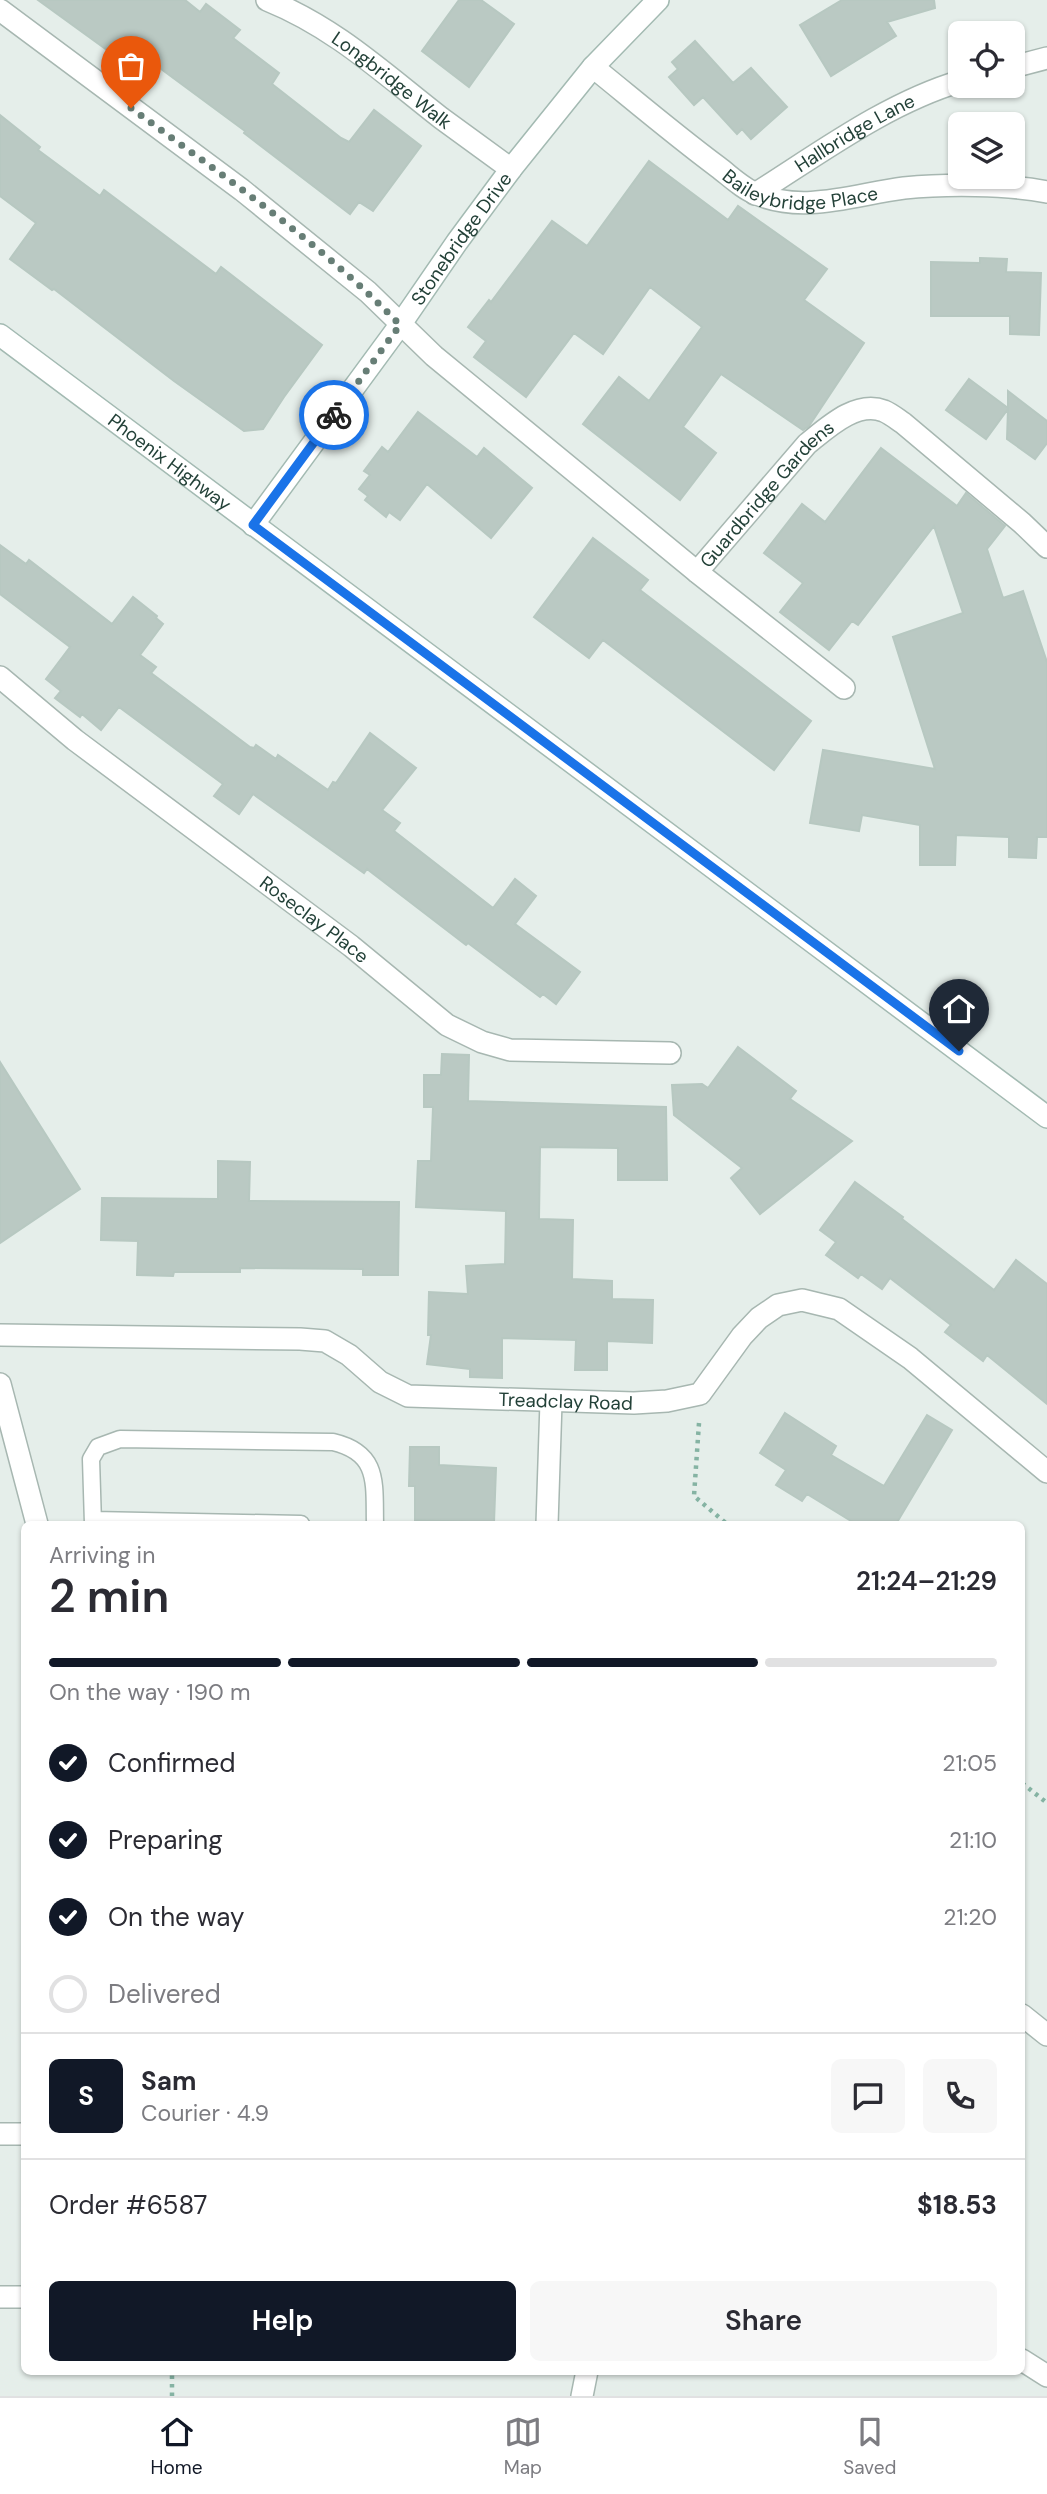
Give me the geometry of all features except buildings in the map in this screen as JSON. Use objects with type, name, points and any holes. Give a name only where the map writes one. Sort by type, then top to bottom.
[{"type":"street","name":"Longbridge Walk","points":[[267,0],[331,33],[367,57],[442,118],[511,169]]},
{"type":"street","name":"Stonebridge Drive","points":[[253,525],[511,169],[593,67],[658,0]]},
{"type":"street","name":"Guardbridge Gardens","points":[[0,10],[242,190],[368,292],[433,356],[696,572],[807,444],[827,427],[855,411],[882,410],[904,423],[1047,547]]},
{"type":"street","points":[[1025,63],[1047,58]]},
{"type":"street","name":"Baileybridge Place","points":[[593,67],[707,159],[755,194],[775,200],[804,203],[846,199],[904,188],[973,186],[1047,192]]},
{"type":"street","name":"Hallbridge Lane","points":[[755,194],[867,124],[932,89],[948,85]]},
{"type":"street","name":"Phoenix Highway","points":[[0,335],[1047,1116]]},
{"type":"street","points":[[696,572],[844,688]]},
{"type":"street","name":"Roseclay Place","points":[[0,677],[75,740],[351,946],[447,1025],[482,1042],[510,1050],[670,1053]]},
{"type":"street","points":[[700,1394],[742,1336],[759,1318],[778,1305],[802,1300],[839,1308],[909,1357],[1047,1472]]},
{"type":"street","name":"Treadclay Road","points":[[0,1335],[325,1341],[349,1355],[380,1381],[408,1396],[634,1403],[667,1401],[700,1394]]},
{"type":"street","points":[[0,1384],[36,1521]]},
{"type":"street","points":[[547,1521],[551,1402]]},
{"type":"street","points":[[1025,2017],[1047,2035]]},
{"type":"street","points":[[0,2134],[21,2134]]},
{"type":"street","points":[[0,2297],[21,2297]]},
{"type":"street","points":[[1025,2362],[1047,2376]]},
{"type":"street","points":[[583,2396],[586,2375]]},
{"type":"lane","points":[[93,1521],[91,1458],[98,1447],[120,1438],[333,1441],[352,1446],[364,1456],[374,1476],[375,1521]]},
{"type":"path","points":[[700,1394],[694,1496],[723,1521]]},
{"type":"path","points":[[1025,1785],[1047,1803]]},
{"type":"path","points":[[172,2396],[173,2375]]},
{"type":"way so far","points":[[131,108],[242,190],[368,292],[400,325],[334,415]]},
{"type":"route","points":[[334,415],[253,525],[959,1051]]}]
